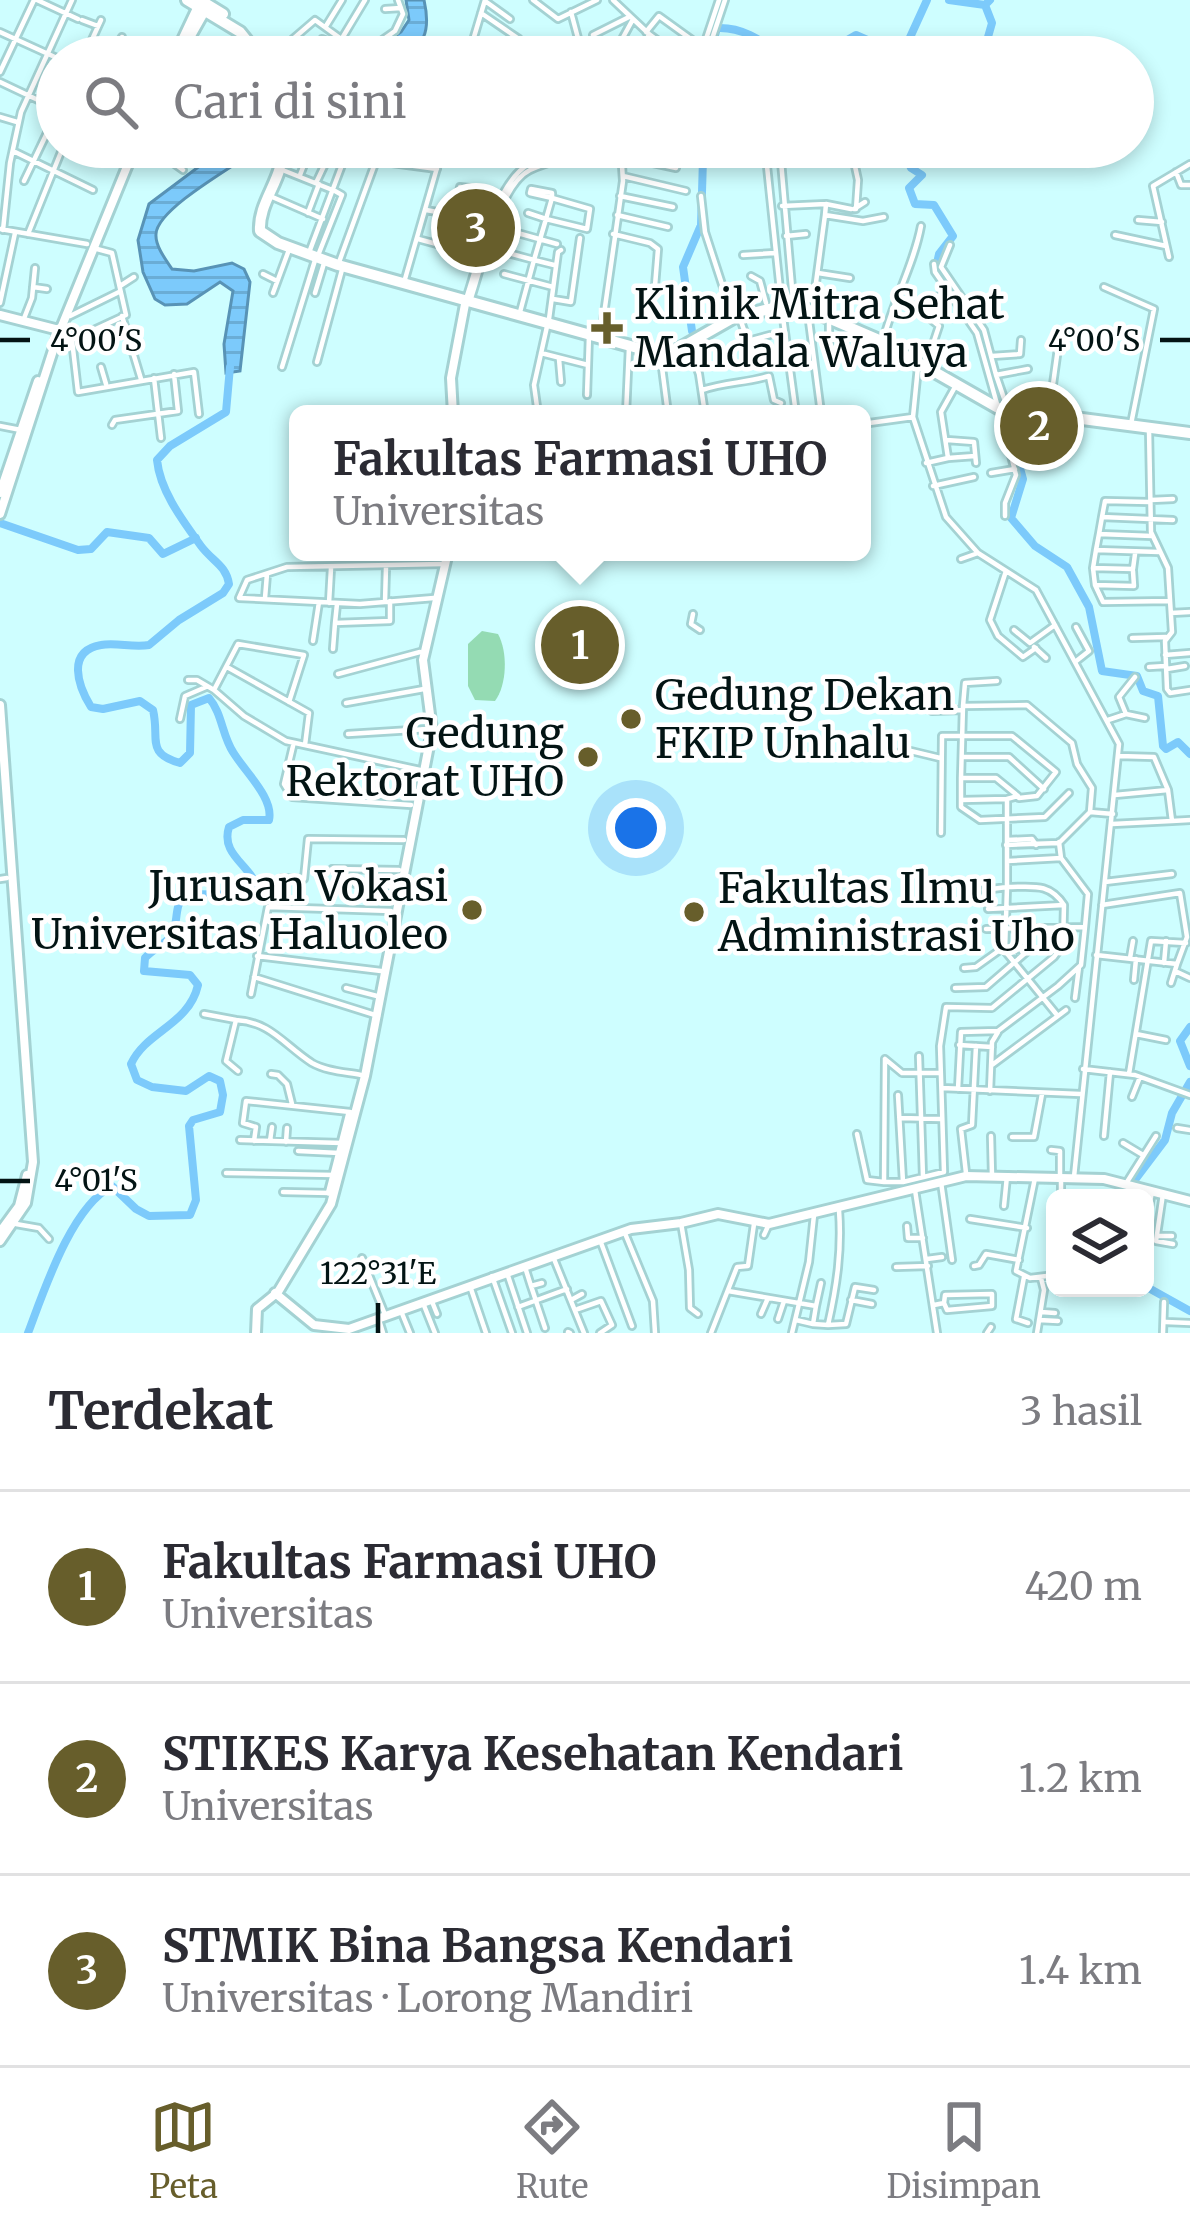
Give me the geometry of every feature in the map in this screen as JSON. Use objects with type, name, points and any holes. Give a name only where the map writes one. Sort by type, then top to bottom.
[{"type":"highway","points":[[201,3],[250,36]]},
{"type":"highway","points":[[282,168],[263,223],[265,231],[327,259]]},
{"type":"highway","points":[[285,171],[259,228],[266,237],[404,282],[545,320]]},
{"type":"highway","points":[[468,301],[660,352],[675,351],[735,315],[785,301],[810,306],[884,337],[955,387],[998,406],[1027,415],[1184,431]]},
{"type":"highway","points":[[810,306],[998,406],[1149,430],[1184,431]]},
{"type":"highway","points":[[616,342],[659,348],[687,342]]},
{"type":"street","points":[[0,72],[35,0],[99,22],[93,36]]},
{"type":"street","points":[[56,36],[72,0]]},
{"type":"street","points":[[326,26],[342,0]]},
{"type":"street","points":[[344,36],[365,0]]},
{"type":"street","points":[[388,36],[401,20],[398,0]]},
{"type":"street","points":[[532,0],[558,19],[597,0]]},
{"type":"street","points":[[613,0],[651,36]]},
{"type":"street","points":[[707,36],[722,0]]},
{"type":"street","points":[[710,36],[722,0]]},
{"type":"street","points":[[474,36],[485,1],[510,19]]},
{"type":"street","points":[[186,36],[201,3]]},
{"type":"street","points":[[385,9],[401,8]]},
{"type":"street","points":[[572,12],[578,36]]},
{"type":"street","points":[[481,13],[514,36]]},
{"type":"street","points":[[646,36],[659,16],[687,36]]},
{"type":"street","points":[[592,35],[630,19]]},
{"type":"street","points":[[625,36],[630,19]]},
{"type":"street","points":[[293,36],[315,20],[340,36]]},
{"type":"street","points":[[0,32],[36,49]]},
{"type":"street","points":[[0,316],[72,340],[126,315],[112,253],[2,229],[4,187],[36,77]]},
{"type":"street","points":[[0,82],[36,99]]},
{"type":"street","points":[[0,117],[19,123]]},
{"type":"street","points":[[13,151],[36,161]]},
{"type":"street","points":[[24,181],[36,153]]},
{"type":"street","points":[[0,161],[10,163]]},
{"type":"street","points":[[1168,257],[1153,185],[1190,164]]},
{"type":"street","points":[[0,514],[54,332],[123,168]]},
{"type":"street","points":[[299,176],[302,168]]},
{"type":"street","points":[[308,213],[324,168]]},
{"type":"street","points":[[317,362],[327,259],[322,219],[342,168]]},
{"type":"street","points":[[283,367],[371,168]]},
{"type":"street","points":[[404,282],[437,169],[430,168]]},
{"type":"street","points":[[454,405],[454,371],[468,301],[512,178],[526,168]]},
{"type":"street","points":[[468,301],[509,193],[521,176],[535,168]]},
{"type":"street","points":[[587,395],[588,365],[623,168]]},
{"type":"street","points":[[767,168],[795,405]]},
{"type":"street","points":[[782,168],[785,301]]},
{"type":"street","points":[[850,218],[858,191],[855,168]]},
{"type":"street","points":[[28,234],[52,169],[94,190]]},
{"type":"street","points":[[285,171],[343,195],[316,293]]},
{"type":"street","points":[[1176,172],[1181,185],[1190,184]]},
{"type":"street","points":[[623,176],[686,190]]},
{"type":"street","points":[[450,233],[460,187],[469,188]]},
{"type":"street","points":[[620,196],[673,207]]},
{"type":"street","points":[[701,196],[705,232],[735,315],[748,341],[770,335]]},
{"type":"street","points":[[272,197],[322,219]]},
{"type":"street","points":[[1156,200],[1164,197]]},
{"type":"street","points":[[520,312],[534,260],[546,219],[552,198],[590,209],[585,230],[546,219],[527,213]]},
{"type":"street","points":[[782,206],[826,204],[854,209],[865,202]]},
{"type":"street","points":[[820,405],[810,306],[826,204]]},
{"type":"street","points":[[426,210],[454,215]]},
{"type":"street","points":[[825,214],[862,221],[884,217]]},
{"type":"street","points":[[616,215],[668,226]]},
{"type":"street","points":[[1138,220],[1162,222]]},
{"type":"street","points":[[884,337],[921,226]]},
{"type":"street","points":[[0,303],[15,232]]},
{"type":"street","points":[[514,232],[560,247],[534,385],[537,405]]},
{"type":"street","points":[[614,234],[658,249],[655,286]]},
{"type":"street","points":[[786,236],[806,234]]},
{"type":"street","points":[[1114,235],[1166,246]]},
{"type":"street","points":[[553,299],[571,302],[580,238]]},
{"type":"street","points":[[418,239],[444,246]]},
{"type":"street","points":[[950,245],[941,267],[984,330],[996,375],[998,406]]},
{"type":"street","points":[[54,332],[64,318],[89,246]]},
{"type":"street","points":[[273,293],[290,247]]},
{"type":"street","points":[[508,253],[554,265]]},
{"type":"street","points":[[743,255],[775,253]]},
{"type":"street","points":[[934,264],[978,335],[1015,469],[1016,482],[1005,503],[1005,516]]},
{"type":"street","points":[[23,321],[35,268]]},
{"type":"street","points":[[818,273],[850,278]]},
{"type":"street","points":[[263,274],[277,280]]},
{"type":"street","points":[[504,274],[553,287]]},
{"type":"street","points":[[751,276],[760,281],[760,307]]},
{"type":"street","points":[[64,318],[134,277]]},
{"type":"street","points":[[33,287],[47,289]]},
{"type":"street","points":[[1104,287],[1154,309],[1131,424]]},
{"type":"street","points":[[949,292],[929,300],[927,315],[939,329],[921,364],[913,416],[933,486],[946,518],[978,554],[1036,590],[1119,744],[1074,1176]]},
{"type":"street","points":[[0,316],[54,332]]},
{"type":"street","points":[[122,316],[141,380]]},
{"type":"street","points":[[829,343],[830,317]]},
{"type":"street","points":[[72,340],[78,392],[195,372],[199,414]]},
{"type":"street","points":[[992,356],[1020,354],[1021,340]]},
{"type":"street","points":[[1049,413],[1059,341]]},
{"type":"street","points":[[687,342],[704,405]]},
{"type":"street","points":[[626,405],[629,347]]},
{"type":"street","points":[[660,352],[667,405]]},
{"type":"street","points":[[541,353],[588,365]]},
{"type":"street","points":[[559,359],[561,382]]},
{"type":"street","points":[[101,367],[107,386]]},
{"type":"street","points":[[996,375],[1028,369]]},
{"type":"street","points":[[702,390],[736,379],[746,383],[768,372],[774,400],[781,403]]},
{"type":"street","points":[[112,425],[116,420],[178,411],[174,374]]},
{"type":"street","points":[[154,378],[161,438]]},
{"type":"street","points":[[948,458],[940,412],[955,387]]},
{"type":"street","points":[[0,494],[36,396]]},
{"type":"street","points":[[1027,415],[1031,459],[1050,464],[1055,458]]},
{"type":"street","points":[[871,423],[913,416]]},
{"type":"street","points":[[0,426],[21,430]]},
{"type":"street","points":[[1132,638],[1166,637],[1172,632],[1167,564],[1152,536],[1149,430]]},
{"type":"street","points":[[926,463],[976,459],[974,442],[947,440]]},
{"type":"street","points":[[991,472],[1015,469]]},
{"type":"street","points":[[933,486],[974,477]]},
{"type":"street","points":[[1106,490],[1093,568],[1094,585],[1103,602],[1170,601]]},
{"type":"street","points":[[1105,500],[1173,499]]},
{"type":"street","points":[[1102,517],[1173,520]]},
{"type":"street","points":[[1099,534],[1152,536]]},
{"type":"street","points":[[1096,550],[1160,552]]},
{"type":"street","points":[[1135,553],[1136,602]]},
{"type":"street","points":[[962,559],[978,554]]},
{"type":"street","points":[[360,1089],[404,840],[433,721],[420,652],[444,561]]},
{"type":"street","points":[[275,1293],[320,1219],[360,1089],[428,729],[423,654],[445,561]]},
{"type":"street","points":[[437,598],[333,603],[239,598],[247,580],[287,567],[443,564]]},
{"type":"street","points":[[335,623],[390,621],[386,567]]},
{"type":"street","points":[[331,568],[334,649]]},
{"type":"street","points":[[1093,568],[1133,569]]},
{"type":"street","points":[[1007,570],[990,618],[998,636],[1023,658],[1055,626]]},
{"type":"street","points":[[265,600],[267,574]]},
{"type":"street","points":[[1094,585],[1134,586]]},
{"type":"street","points":[[289,614],[291,602]]},
{"type":"street","points":[[313,641],[319,602]]},
{"type":"street","points":[[1171,614],[1190,612]]},
{"type":"street","points":[[693,614],[691,624],[700,630]]},
{"type":"street","points":[[1075,662],[1089,652],[1076,627]]},
{"type":"street","points":[[1014,630],[1046,658]]},
{"type":"street","points":[[1166,637],[1168,693],[1190,690]]},
{"type":"street","points":[[214,690],[241,643],[303,653],[289,702]]},
{"type":"street","points":[[338,674],[420,652]]},
{"type":"street","points":[[1165,655],[1190,653]]},
{"type":"street","points":[[1149,667],[1185,666]]},
{"type":"street","points":[[226,668],[308,713],[305,746]]},
{"type":"street","points":[[1126,714],[1119,697],[1135,677]]},
{"type":"street","points":[[188,680],[214,690],[259,726],[293,744],[422,765]]},
{"type":"street","points":[[998,681],[965,683],[963,810],[974,818],[1045,817],[1069,793]]},
{"type":"street","points":[[180,719],[185,696],[206,687]]},
{"type":"street","points":[[346,703],[426,689]]},
{"type":"street","points":[[0,705],[33,1162],[29,1194],[16,1224],[0,1236]]},
{"type":"street","points":[[932,711],[1027,705],[1069,739],[1092,788],[1090,812],[1059,842],[1006,843]]},
{"type":"street","points":[[1108,721],[1126,714],[1145,718]]},
{"type":"street","points":[[348,734],[428,729]]},
{"type":"street","points":[[940,833],[940,737],[1015,737],[1056,772],[1036,797],[961,800]]},
{"type":"street","points":[[293,744],[284,784],[292,797],[411,805]]},
{"type":"street","points":[[877,757],[911,751],[940,758]]},
{"type":"street","points":[[1119,756],[1152,755],[1168,790],[1172,821]]},
{"type":"street","points":[[962,757],[1009,757],[1044,789]]},
{"type":"street","points":[[961,778],[997,778],[1019,798]]},
{"type":"street","points":[[0,779],[3,879],[27,1172],[19,1206],[0,1236]]},
{"type":"street","points":[[1115,795],[1168,790]]},
{"type":"street","points":[[1007,799],[1004,948],[1057,1015]]},
{"type":"street","points":[[1090,812],[1113,814]]},
{"type":"street","points":[[1112,824],[1190,820]]},
{"type":"street","points":[[282,878],[304,878],[308,839],[404,840]]},
{"type":"street","points":[[1059,842],[1061,858],[1088,893],[1075,998]]},
{"type":"street","points":[[1006,861],[1061,858]]},
{"type":"street","points":[[332,868],[399,870]]},
{"type":"street","points":[[1105,881],[1172,874]]},
{"type":"street","points":[[355,884],[395,887]]},
{"type":"street","points":[[952,1260],[941,1119],[941,1032],[946,1007],[992,1008],[1060,950],[1064,927],[1064,905],[1046,886],[984,890]]},
{"type":"street","points":[[1102,904],[1180,893],[1186,943],[1171,983]]},
{"type":"street","points":[[988,909],[1064,905]]},
{"type":"street","points":[[250,994],[270,906],[391,911]]},
{"type":"street","points":[[986,929],[1084,927]]},
{"type":"street","points":[[1129,1074],[1151,940],[1186,943]]},
{"type":"street","points":[[1163,963],[1166,940]]},
{"type":"street","points":[[1133,941],[1134,980]]},
{"type":"street","points":[[964,968],[976,967],[1004,948],[1060,950]]},
{"type":"street","points":[[955,988],[983,988],[1030,949]]},
{"type":"street","points":[[1096,955],[1163,963],[1190,978]]},
{"type":"street","points":[[257,956],[381,971]]},
{"type":"street","points":[[990,1090],[992,1046],[998,1031],[1079,967]]},
{"type":"street","points":[[254,977],[376,1015]]},
{"type":"street","points":[[346,988],[377,996]]},
{"type":"street","points":[[992,1065],[1066,1010]]},
{"type":"street","points":[[204,1014],[266,1026],[315,1065],[361,1075]]},
{"type":"street","points":[[236,1020],[226,1061],[238,1071]]},
{"type":"street","points":[[941,1032],[998,1031]]},
{"type":"street","points":[[958,1089],[961,1032]]},
{"type":"street","points":[[1136,1034],[1166,1040]]},
{"type":"street","points":[[959,1045],[992,1046]]},
{"type":"street","points":[[966,1173],[961,1129],[971,1127],[976,1046]]},
{"type":"street","points":[[919,1056],[923,1177]]},
{"type":"street","points":[[884,1182],[885,1059],[900,1072],[940,1072]]},
{"type":"street","points":[[1083,1069],[1129,1074],[1190,1095]]},
{"type":"street","points":[[1103,1136],[1110,1072]]},
{"type":"street","points":[[271,1074],[286,1084],[292,1104]]},
{"type":"street","points":[[1132,1096],[1140,1077]]},
{"type":"street","points":[[941,1088],[1080,1094]]},
{"type":"street","points":[[1012,1137],[1034,1137],[1042,1094]]},
{"type":"street","points":[[898,1095],[903,1183]]},
{"type":"street","points":[[254,1141],[256,1127],[243,1123],[246,1100],[352,1116]]},
{"type":"street","points":[[256,1333],[256,1312],[275,1293],[331,1204],[352,1116]]},
{"type":"street","points":[[900,1118],[941,1119]]},
{"type":"street","points":[[270,1142],[272,1127]]},
{"type":"street","points":[[286,1142],[287,1128]]},
{"type":"street","points":[[1177,1128],[1190,1130]]},
{"type":"street","points":[[302,1142],[303,1132]]},
{"type":"street","points":[[857,1134],[867,1180],[903,1183],[966,1175],[1061,1176]]},
{"type":"street","points":[[991,1136],[992,1174]]},
{"type":"street","points":[[1131,1184],[1156,1136]]},
{"type":"street","points":[[240,1140],[341,1148]]},
{"type":"street","points":[[1123,1144],[1143,1155]]},
{"type":"street","points":[[298,1150],[341,1148]]},
{"type":"street","points":[[1051,1150],[1060,1151],[1061,1189]]},
{"type":"street","points":[[226,1173],[334,1175]]},
{"type":"street","points":[[383,1317],[624,1231],[718,1214],[769,1224],[966,1173],[1074,1176],[1131,1184],[1190,1200]]},
{"type":"street","points":[[1004,1206],[1007,1176]]},
{"type":"street","points":[[1035,1178],[1017,1274],[1046,1277]]},
{"type":"street","points":[[1131,1184],[1190,1200]]},
{"type":"street","points":[[915,1189],[938,1333]]},
{"type":"street","points":[[284,1192],[330,1193]]},
{"type":"street","points":[[1154,1203],[1157,1193]]},
{"type":"street","points":[[1157,1193],[1157,1236],[1173,1240]]},
{"type":"street","points":[[275,1293],[314,1322],[364,1327],[628,1227],[676,1222],[715,1211],[763,1222],[869,1201]]},
{"type":"street","points":[[828,1325],[841,1265],[839,1208]]},
{"type":"street","points":[[792,1333],[814,1211]]},
{"type":"street","points":[[970,1219],[1027,1228]]},
{"type":"street","points":[[681,1223],[690,1308],[698,1315]]},
{"type":"street","points":[[16,1224],[39,1228],[50,1239]]},
{"type":"street","points":[[711,1333],[737,1267],[748,1266],[754,1224]]},
{"type":"street","points":[[764,1235],[769,1224]]},
{"type":"street","points":[[907,1226],[908,1238],[923,1238]]},
{"type":"street","points":[[624,1231],[653,1301],[655,1333]]},
{"type":"street","points":[[1024,1239],[1034,1242]]},
{"type":"street","points":[[600,1240],[632,1326]]},
{"type":"street","points":[[974,1266],[986,1254],[1019,1260]]},
{"type":"street","points":[[553,1255],[583,1330],[593,1324]]},
{"type":"street","points":[[362,1258],[383,1317],[383,1333]]},
{"type":"street","points":[[896,1267],[942,1258]]},
{"type":"street","points":[[525,1267],[545,1328]]},
{"type":"street","points":[[507,1273],[527,1333]]},
{"type":"street","points":[[493,1276],[512,1333]]},
{"type":"street","points":[[1024,1277],[1016,1319],[1028,1322]]},
{"type":"street","points":[[1037,1333],[1041,1278]]},
{"type":"street","points":[[812,1324],[821,1282]]},
{"type":"street","points":[[532,1286],[542,1283]]},
{"type":"street","points":[[470,1286],[486,1333]]},
{"type":"street","points":[[796,1321],[844,1326],[855,1287],[874,1290]]},
{"type":"street","points":[[518,1306],[567,1289]]},
{"type":"street","points":[[728,1291],[816,1306]]},
{"type":"street","points":[[991,1292],[992,1306],[947,1310],[944,1303],[945,1295],[991,1292]]},
{"type":"street","points":[[835,1293],[872,1304]]},
{"type":"street","points":[[571,1300],[582,1294]]},
{"type":"street","points":[[433,1298],[437,1314]]},
{"type":"street","points":[[433,1298],[435,1333]]},
{"type":"street","points":[[761,1314],[767,1298]]},
{"type":"street","points":[[778,1319],[784,1300]]},
{"type":"street","points":[[576,1310],[601,1301],[612,1324],[600,1333]]},
{"type":"street","points":[[1042,1301],[1053,1301]]},
{"type":"street","points":[[1163,1333],[1164,1302]]},
{"type":"street","points":[[934,1305],[944,1303]]},
{"type":"street","points":[[832,1309],[848,1312]]},
{"type":"street","points":[[401,1311],[410,1333]]},
{"type":"street","points":[[1040,1316],[1057,1317]]},
{"type":"street","points":[[1163,1321],[1190,1323]]},
{"type":"green space","points":[[482,631],[498,634],[505,659],[495,701],[475,700],[468,686],[468,644]]},
{"type":"water","points":[[406,0],[424,0],[424,36],[395,36],[409,20]]},
{"type":"water","points":[[197,168],[229,168],[170,212],[156,234],[172,269],[194,271],[232,263],[244,269],[250,282],[240,371],[226,373],[224,344],[233,291],[220,282],[187,304],[165,305],[155,299],[143,272],[138,240],[149,204]]},
{"type":"waterway","points":[[911,36],[927,0]]},
{"type":"waterway","points":[[949,0],[985,5],[990,0]]},
{"type":"waterway","points":[[985,5],[992,23],[988,36]]},
{"type":"waterway","points":[[715,36],[717,28],[752,36]]},
{"type":"waterway","points":[[854,36],[858,36]]},
{"type":"waterway","points":[[692,331],[683,267],[701,225],[703,168]]},
{"type":"waterway","points":[[911,168],[922,175],[909,188],[915,204],[934,205],[953,236],[939,254],[936,268],[981,333],[1000,396],[1023,479],[1011,518],[1035,546],[1067,567],[1089,607],[1102,671],[1137,676],[1143,691],[1158,696],[1163,746],[1166,749],[1178,742],[1190,754]]},
{"type":"waterway","points":[[28,1333],[72,1231],[97,1197],[112,1186],[149,1216],[190,1215],[196,1200],[189,1126],[193,1120],[220,1112],[220,1081],[209,1076],[186,1091],[137,1080],[131,1064],[138,1053],[186,1010],[198,985],[190,975],[144,971],[145,958],[171,936],[184,894],[252,895],[258,889],[232,853],[227,837],[229,827],[243,820],[269,820],[267,803],[229,745],[209,698],[191,705],[190,753],[180,763],[158,749],[153,710],[140,701],[91,707],[78,670],[90,649],[107,644],[149,645],[229,584],[173,505],[157,460],[170,446],[226,412],[230,367]]},
{"type":"waterway","points":[[0,523],[78,550],[91,549],[107,532],[149,538],[163,554],[196,538]]},
{"type":"waterway","points":[[1190,1027],[1180,1041],[1190,1066]]},
{"type":"waterway","points":[[1128,1189],[1165,1140],[1172,1113],[1190,1082]]},
{"type":"waterway","points":[[1154,1291],[1190,1311]]},
{"type":"place","name":"STMIK Bina Bangsa Kendari","points":[[476,228]]},
{"type":"place","name":"Klinik Mitra Sehat Mandala Waluya","points":[[607,328]]},
{"type":"place","name":"STIKES Karya Kesehatan Kendari","points":[[1039,426]]},
{"type":"place","name":"Fakultas Farmasi UHO","points":[[580,645]]},
{"type":"place","name":"Gedung Dekan FKIP Unhalu","points":[[631,719]]},
{"type":"place","name":"Gedung Rektorat UHO","points":[[588,757]]},
{"type":"place","name":"Jurusan Vokasi Universitas Haluoleo","points":[[472,910]]},
{"type":"place","name":"Fakultas Ilmu Administrasi Uho","points":[[694,912]]}]
